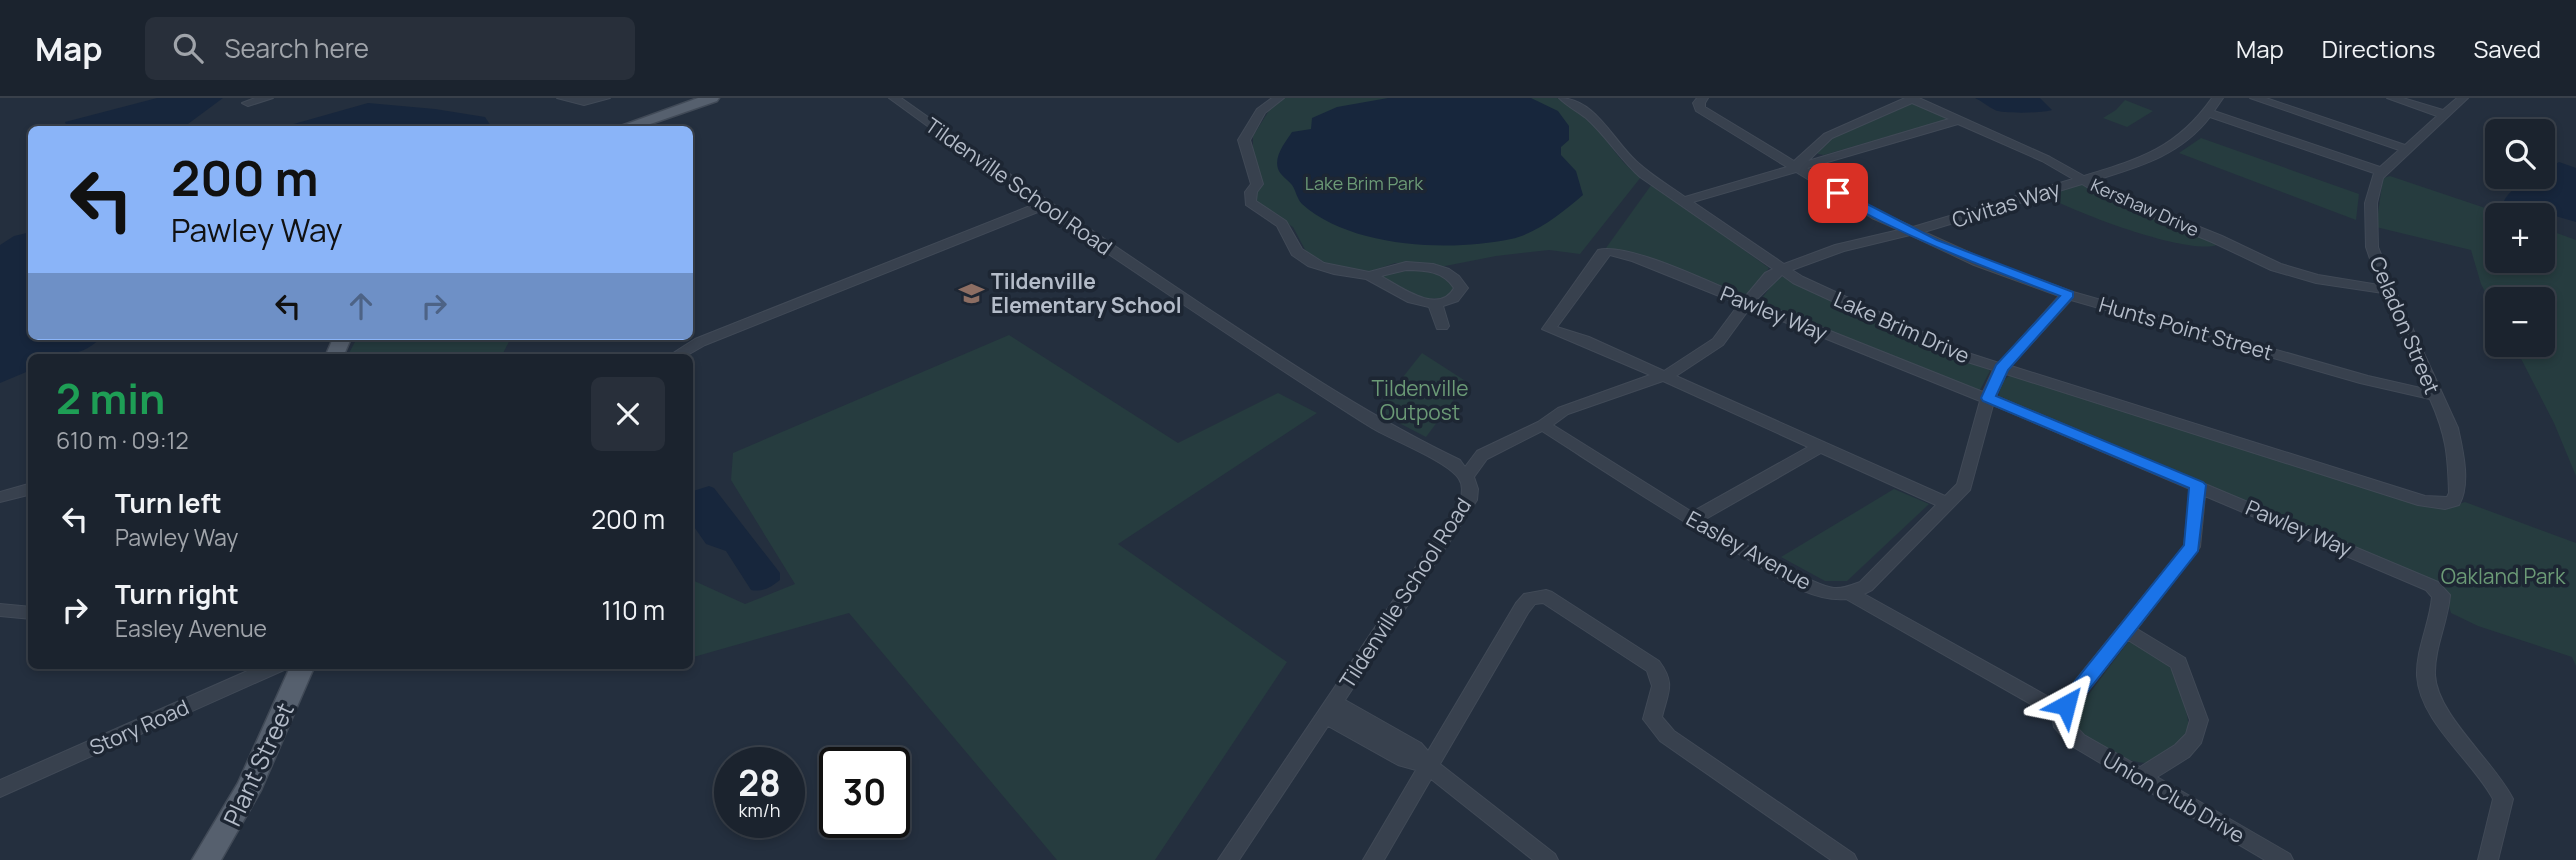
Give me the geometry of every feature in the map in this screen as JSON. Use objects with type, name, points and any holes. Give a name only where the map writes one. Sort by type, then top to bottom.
[{"type":"main road","points":[[629,126],[712,98]]},
{"type":"main road","name":"Plant Street","points":[[206,860],[228,830],[269,750],[301,669]]},
{"type":"street","points":[[248,103],[268,98]]},
{"type":"street","points":[[562,98],[584,102],[605,98]]},
{"type":"street","name":"Tildenville School Road","points":[[894,98],[1044,205],[1363,417],[1454,464],[1466,477],[1470,489],[1469,500],[1228,860]]},
{"type":"street","points":[[1279,98],[1261,111],[1244,140],[1257,184],[1251,192],[1250,202],[1285,228],[1299,255],[1331,269],[1371,276],[1405,298],[1435,303],[1452,299],[1459,294],[1460,285],[1447,274],[1412,266],[1377,272],[1371,276]]},
{"type":"street","name":"Lake Brim Drive","points":[[1564,98],[1590,115],[1629,162],[1780,270],[1944,348],[2001,369],[2424,501],[2445,504],[2453,501]]},
{"type":"street","name":"Hunts Point Street","points":[[1703,98],[1699,103],[1700,109],[1875,215],[1979,262],[2068,295],[2365,380],[2435,396]]},
{"type":"street","name":"Civitas Way","points":[[1466,477],[1482,455],[1543,425],[1563,411],[1666,376],[1718,342],[1748,301],[1770,276],[1780,270],[1840,248],[1941,224],[2164,152],[2188,136],[2209,113],[2218,98]]},
{"type":"street","points":[[2255,98],[2407,149]]},
{"type":"street","points":[[2392,98],[2444,114]]},
{"type":"street","points":[[2209,113],[2382,172],[2463,98]]},
{"type":"street","points":[[1795,166],[1828,136],[1911,99]]},
{"type":"street","name":"Kershaw Drive","points":[[1911,99],[2046,159],[2111,195],[2289,272],[2388,290]]},
{"type":"street","points":[[1683,201],[1959,120]]},
{"type":"street","name":"Celadon Street","points":[[2382,172],[2374,188],[2370,226],[2372,247],[2388,290],[2450,428],[2455,448],[2458,493],[2453,501]]},
{"type":"street","points":[[679,354],[700,342],[1044,205]]},
{"type":"street","name":"Pawley Way","points":[[1948,504],[1584,340],[1549,329],[1603,253],[1610,251],[1637,258],[1988,398],[2432,586],[2441,595],[2440,611],[2427,652],[2425,679],[2435,703],[2459,741],[2489,775],[2503,799],[2488,860]]},
{"type":"street","points":[[1849,593],[1866,586],[1964,486],[1988,398],[2001,369],[2068,295]]},
{"type":"street","points":[[1435,303],[1442,326]]},
{"type":"street","name":"Easley Avenue","points":[[1543,425],[1691,520],[1807,585],[1832,594],[1849,593]]},
{"type":"street","points":[[1691,520],[1821,446]]},
{"type":"street","points":[[1849,593],[2061,712],[2192,547],[2198,485]]},
{"type":"street","points":[[0,497],[28,489]]},
{"type":"street","points":[[1373,860],[1522,608],[1530,598],[1546,596],[1653,666],[1661,675],[1662,690],[1655,703],[1652,719],[1667,736],[1847,860]]},
{"type":"street","points":[[0,610],[28,612]]},
{"type":"street","points":[[2125,630],[2179,663],[2199,720],[2194,738],[2182,751],[2140,777]]},
{"type":"street","name":"Story Road","points":[[0,789],[269,669]]},
{"type":"street","points":[[1330,709],[1405,759],[1430,767],[1548,860]]},
{"type":"street","name":"Union Club Drive","points":[[2061,712],[2061,722],[2077,740],[2283,860]]},
{"type":"green space","name":"Lake Brim Park","points":[[1285,98],[1557,98],[1589,120],[1621,159],[1641,177],[1580,254],[1549,250],[1496,256],[1440,267],[1395,263],[1365,273],[1336,268],[1309,257],[1293,227],[1259,206],[1253,195],[1253,136],[1270,109]]},
{"type":"green space","points":[[2125,100],[2153,111],[2127,127],[2103,118]]},
{"type":"green space","points":[[1914,103],[1949,119],[1824,155],[1818,154],[1817,151],[1831,138]]},
{"type":"green space","points":[[2201,138],[2359,194],[2356,220],[2179,153]]},
{"type":"green space","points":[[2390,176],[2485,208],[2485,273],[2555,273],[2555,232],[2576,240],[2576,476],[2554,423],[2520,357],[2555,357],[2555,287],[2485,287],[2485,292],[2471,250],[2376,227],[2383,178]]},
{"type":"green space","points":[[1652,184],[1769,268],[1748,294],[1733,292],[1642,255],[1606,248]]},
{"type":"green space","points":[[2083,184],[2216,242],[2217,245],[2202,247],[2159,239],[2084,214],[2050,198],[2051,194]]},
{"type":"green space","points":[[1400,269],[1437,274],[1455,288],[1444,298],[1422,299],[1381,279],[1381,274]]},
{"type":"green space","points":[[1778,277],[1990,371],[1980,390],[1972,389],[1759,302]]},
{"type":"green space","points":[[1009,335],[1178,443],[1278,393],[1317,413],[1118,544],[1287,662],[1155,860],[1057,860],[849,613],[693,657],[693,580],[745,604],[795,584],[731,480],[733,453]]},
{"type":"green space","points":[[356,340],[510,340],[503,354],[349,354]]},
{"type":"green space","name":"Tildenville Outpost","points":[[1422,353],[1467,382],[1426,437],[1376,411]]},
{"type":"green space","name":"Oakland Park","points":[[2011,375],[2446,508],[2465,502],[2576,543],[2576,666],[2572,657],[2478,626],[2451,613],[2444,590],[1999,396],[2004,381]]},
{"type":"green space","points":[[1894,489],[1929,504],[1847,581],[1825,581],[1781,557]]},
{"type":"green space","points":[[2128,642],[2151,650],[2169,666],[2180,687],[2188,719],[2188,727],[2182,738],[2148,763],[2106,751],[2087,738],[2073,722],[2077,710]]},
{"type":"water","points":[[157,98],[223,98],[182,126],[67,126],[65,122]]},
{"type":"water","name":"Lake Brim Park","points":[[1388,98],[1531,98],[1558,111],[1569,126],[1569,140],[1561,147],[1561,155],[1576,171],[1583,195],[1559,215],[1531,232],[1487,243],[1402,243],[1347,230],[1323,219],[1302,204],[1292,185],[1278,169],[1278,157],[1283,146],[1292,132],[1311,129],[1312,118],[1337,107]]},
{"type":"water","points":[[1975,98],[2040,98],[2052,110],[2024,113],[2000,111]]},
{"type":"water","points":[[368,103],[485,117],[491,126],[287,126]]},
{"type":"water","points":[[2559,162],[2576,168],[2576,222],[2555,216],[2555,203],[2504,201],[2514,189],[2555,189],[2555,164]]},
{"type":"water","points":[[28,233],[28,340],[98,340],[79,352],[70,354],[28,354],[28,371],[0,383],[0,245],[14,236]]},
{"type":"water","points":[[709,486],[714,488],[780,573],[780,580],[763,590],[751,590],[726,551],[706,544],[693,525],[693,491]]},
{"type":"place","name":"Tildenville Elementary School","points":[[971,293]]},
{"type":"route","points":[[1838,193],[1875,215],[1933,243],[2068,295],[2001,369],[1988,398],[2198,485],[2192,547],[2066,705]]}]
